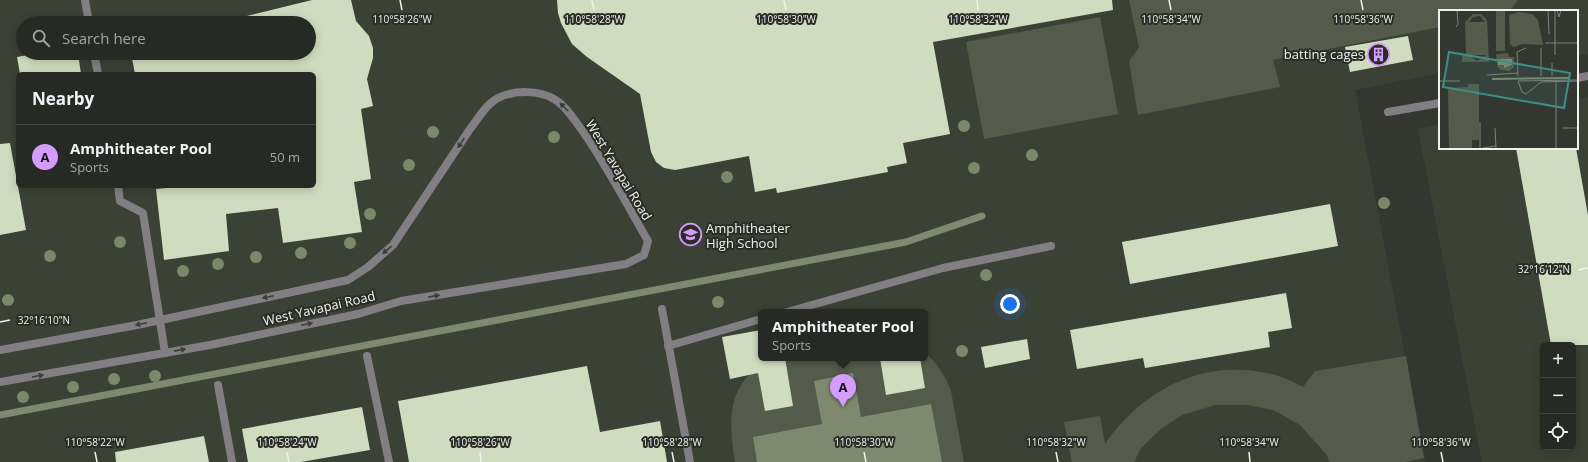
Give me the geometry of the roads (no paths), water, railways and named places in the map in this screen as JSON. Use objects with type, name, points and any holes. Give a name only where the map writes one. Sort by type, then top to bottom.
[{"type":"street","points":[[85,0],[88,16]]},
{"type":"street","points":[[95,60],[98,72]]},
{"type":"street","points":[[1578,78],[1588,76]]},
{"type":"street","name":"West Yavapai Road","points":[[0,350],[159,320],[348,280],[368,267],[393,245],[483,111],[498,98],[513,93],[531,92],[545,94],[556,100],[567,110],[589,141],[648,241],[644,255],[626,264],[400,301],[358,314],[165,353],[0,382]]},
{"type":"street","points":[[1388,112],[1439,103]]},
{"type":"street","points":[[118,188],[120,201],[143,213],[165,353]]},
{"type":"street","points":[[798,309],[943,268],[1051,246]]},
{"type":"street","points":[[662,309],[690,462]]},
{"type":"street","points":[[668,346],[758,321]]},
{"type":"street","points":[[367,356],[389,462]]},
{"type":"street","points":[[218,385],[232,462]]},
{"type":"waterway","points":[[0,415],[906,242],[982,216]]},
{"type":"place","name":"batting cages","points":[[1379,54]]},
{"type":"place","name":"Amphitheater High School","points":[[691,235]]},
{"type":"place","name":"Amphitheater Pool","points":[[843,407]]}]
